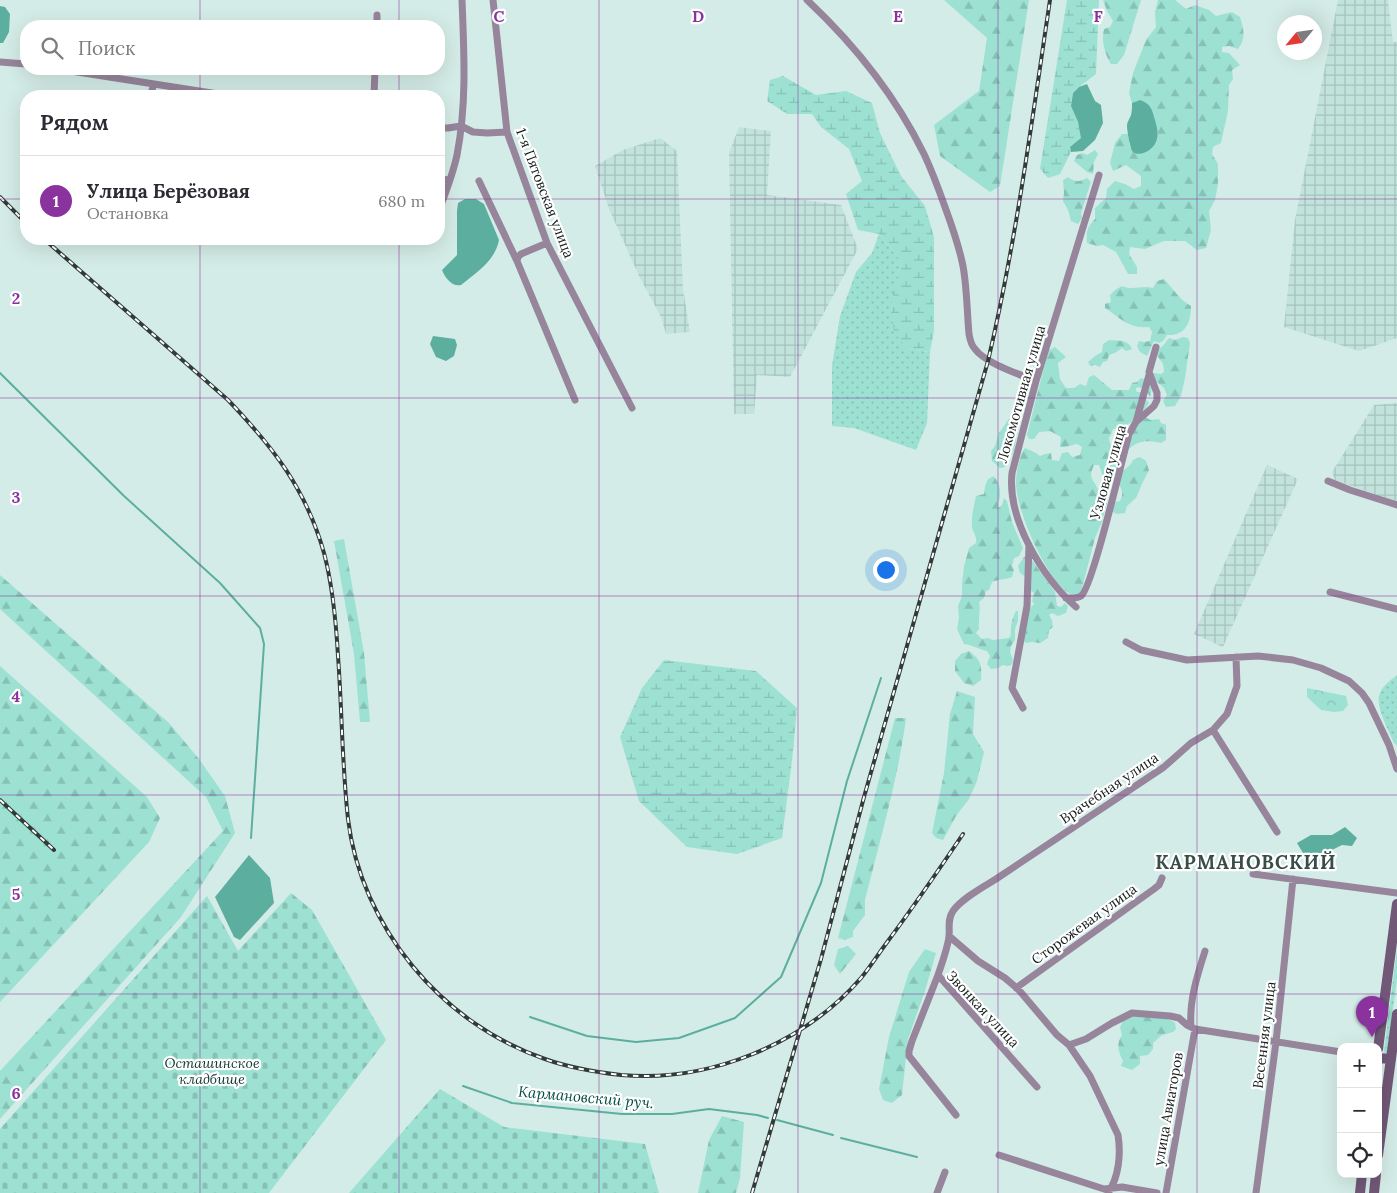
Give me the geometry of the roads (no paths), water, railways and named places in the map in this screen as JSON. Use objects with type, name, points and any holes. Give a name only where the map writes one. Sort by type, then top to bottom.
[{"type":"main road","points":[[1379,1043],[1397,904]]},
{"type":"main road","points":[[1382,1133],[1394,1060],[1397,1014]]},
{"type":"main road","points":[[1360,1193],[1362,1178]]},
{"type":"main road","points":[[1374,1193],[1376,1178]]},
{"type":"street","points":[[445,194],[457,155],[464,101],[462,0]]},
{"type":"street","name":"1-я Пятовская улица","points":[[493,0],[507,132],[547,243],[632,408]]},
{"type":"street","points":[[807,0],[858,52],[878,78],[924,154],[952,226],[963,266],[969,334],[975,350],[982,357],[1036,382]]},
{"type":"street","points":[[377,14],[377,20]]},
{"type":"street","points":[[0,62],[20,63]]},
{"type":"street","points":[[96,75],[192,90]]},
{"type":"street","points":[[374,90],[375,75]]},
{"type":"street","points":[[152,90],[154,84]]},
{"type":"street","points":[[445,128],[461,126],[473,132],[507,132]]},
{"type":"street","name":"Локомотивная улица","points":[[1076,607],[1049,577],[1029,545],[1018,520],[1011,496],[1010,484],[1036,382],[1099,175]]},
{"type":"street","points":[[445,179],[450,180]]},
{"type":"street","points":[[479,181],[517,261],[575,400]]},
{"type":"street","points":[[517,261],[521,254],[547,243]]},
{"type":"street","name":"Узловая улица","points":[[1066,598],[1082,596],[1086,590],[1129,434],[1136,422],[1154,406],[1157,400],[1157,393],[1150,372],[1156,347]]},
{"type":"street","points":[[1136,422],[1150,372]]},
{"type":"street","points":[[1328,481],[1397,505]]},
{"type":"street","points":[[1023,708],[1012,688],[1027,606],[1029,545]]},
{"type":"street","points":[[1330,592],[1397,609]]},
{"type":"street","points":[[1126,642],[1141,650],[1187,660],[1258,656],[1293,660],[1321,668],[1349,681],[1362,692],[1369,703],[1389,745],[1397,769]]},
{"type":"street","name":"Врачебная улица","points":[[949,936],[949,918],[953,910],[972,894],[1164,767],[1191,743],[1213,730],[1227,714],[1236,686],[1236,657]]},
{"type":"street","points":[[1213,730],[1277,832]]},
{"type":"street","points":[[1252,874],[1397,894]]},
{"type":"street","name":"Сторожевая улица","points":[[1016,988],[1154,889],[1159,885],[1162,878]]},
{"type":"street","name":"Весенняя улица","points":[[1256,1193],[1276,1042],[1293,880]]},
{"type":"street","points":[[938,975],[949,936],[978,962],[1005,978],[1057,1035],[1069,1045],[1090,1076],[1118,1135],[1120,1145],[1117,1173],[1109,1191]]},
{"type":"street","name":"улица Авиаторов","points":[[1166,1193],[1193,1028],[1191,1009],[1197,977],[1205,952]]},
{"type":"street","name":"Звонкая улица","points":[[956,1115],[909,1056],[908,1051],[938,975],[1037,1087]]},
{"type":"street","points":[[1069,1045],[1086,1039],[1132,1013],[1180,1018],[1193,1028],[1337,1051]]},
{"type":"street","points":[[999,1155],[1109,1191],[1122,1187],[1157,1193]]},
{"type":"street","points":[[937,1193],[945,1172]]},
{"type":"waterway","points":[[0,373],[124,496],[220,583],[260,628],[264,644],[251,838]]},
{"type":"waterway","points":[[530,1017],[587,1036],[636,1042],[679,1038],[735,1018],[781,977],[821,883],[847,781],[881,678]]},
{"type":"waterway","name":"Кармановский руч.","points":[[463,1086],[512,1103],[622,1114],[672,1114],[709,1109],[768,1118]]},
{"type":"waterway","name":"Кармановский руч.","points":[[777,1120],[833,1135]]},
{"type":"waterway","name":"Кармановский руч.","points":[[841,1138],[917,1157]]},
{"type":"railway","points":[[752,1193],[821,959],[864,797],[988,361],[1015,226],[1050,0]]},
{"type":"railway","points":[[0,197],[20,217]]},
{"type":"railway","points":[[51,245],[228,400],[273,452],[298,489],[317,530],[332,591],[346,799],[356,859],[370,897],[389,933],[413,966],[441,996],[473,1022],[507,1043],[545,1059],[564,1065],[621,1075],[654,1076],[687,1073],[720,1065],[752,1054],[783,1040],[812,1022],[838,1001],[861,978],[917,902],[963,834]]},
{"type":"railway","points":[[0,800],[54,850]]},
{"type":"place","name":"Улица Берёзовая","points":[[1372,1037]]},
{"type":"district","name":"КАРМАНОВСКИЙ","points":[[1246,862]]},
{"type":"park label","name":"Осташинское кладбище","points":[[212,1072]]}]
